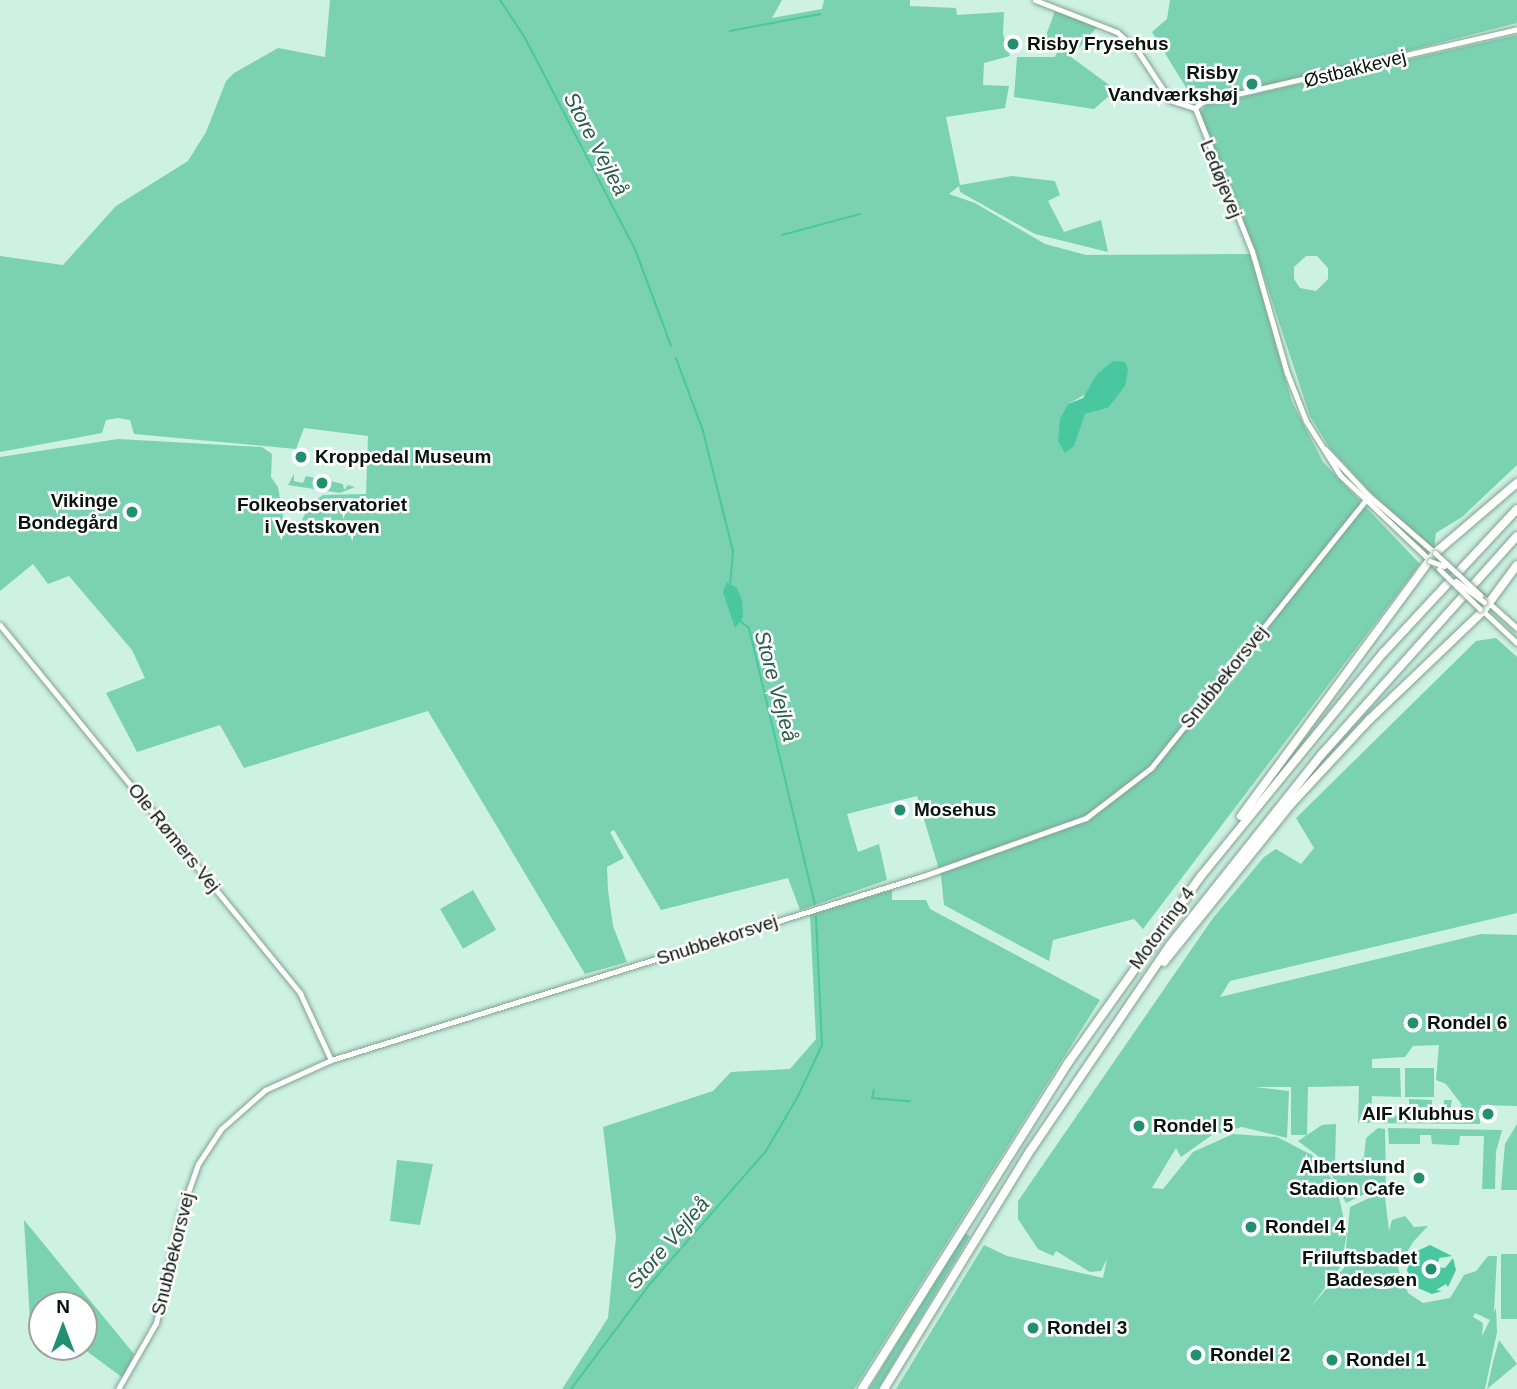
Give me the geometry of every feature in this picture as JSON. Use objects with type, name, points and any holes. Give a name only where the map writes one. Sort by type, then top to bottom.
[{"type":"highway","points":[[1200,876],[1280,758],[1433,557],[1517,483]]},
{"type":"highway","name":"Motorring 4","points":[[862,1389],[1068,1063],[1200,876],[1384,652],[1517,509]]},
{"type":"highway","name":"Motorring 4","points":[[884,1389],[995,1206],[1132,999],[1208,895],[1314,763],[1517,536]]},
{"type":"highway","points":[[1132,999],[1291,804],[1369,720],[1484,606],[1517,565]]},
{"type":"street","points":[[1035,0],[1099,23],[1128,39],[1170,100],[1195,108]]},
{"type":"street","name":"Østbakkevej","points":[[1195,108],[1202,102],[1517,29]]},
{"type":"street","name":"Ledøjevej","points":[[1195,108],[1252,251],[1296,399],[1316,439],[1367,499],[1433,557]]},
{"type":"street","name":"Snubbekorsvej","points":[[118,1389],[156,1324],[181,1212],[208,1147],[236,1114],[264,1090],[331,1060],[923,876],[1086,818],[1151,768],[1367,499]]},
{"type":"street","points":[[1433,557],[1439,569],[1484,606],[1517,628]]},
{"type":"street","points":[[1433,557],[1480,595],[1484,606],[1517,643]]},
{"type":"street","name":"Ole Rømers Vej","points":[[0,625],[300,993],[331,1060]]},
{"type":"shaded area","points":[[330,0],[782,0],[772,18],[822,9],[824,0],[910,0],[910,6],[956,8],[957,15],[1004,12],[1003,34],[1010,56],[984,63],[983,85],[1009,86],[1005,108],[946,117],[960,185],[1012,176],[1055,181],[1060,195],[1048,201],[1064,232],[1101,220],[1108,252],[1035,234],[960,192],[959,186],[949,194],[975,203],[1045,244],[1086,255],[1250,254],[1292,402],[1323,462],[1420,564],[1143,929],[1134,919],[1053,940],[1049,961],[944,905],[941,876],[917,796],[847,814],[858,852],[879,844],[887,880],[800,910],[788,878],[661,910],[614,830],[610,832],[624,858],[607,867],[613,926],[627,962],[585,974],[428,711],[244,768],[220,725],[137,752],[106,693],[145,678],[132,650],[69,576],[48,584],[33,564],[0,591],[0,457],[118,439],[262,447],[272,454],[271,477],[278,487],[285,527],[295,534],[310,504],[323,495],[366,494],[368,436],[304,428],[296,449],[134,434],[130,420],[118,418],[106,420],[102,433],[0,452],[0,256],[63,265],[116,206],[188,161],[206,132],[226,81],[234,73],[278,48],[325,57]],"holes":[[[1097,374],[1113,400],[1108,408],[1085,414],[1078,428],[1060,431],[1068,404],[1088,393]]]},
{"type":"shaded area","points":[[1170,0],[1517,0],[1517,23],[1265,87],[1193,99],[1152,32],[1167,19]]},
{"type":"shaded area","points":[[1055,11],[1098,26],[1071,57],[1116,90],[1094,109],[1014,97],[1017,57],[1055,57],[1060,45],[1045,38]]},
{"type":"shaded area","points":[[1517,35],[1517,465],[1462,517],[1436,533],[1434,549],[1370,492],[1329,447],[1310,416],[1257,255],[1199,113],[1207,105]],"holes":[[[1306,256],[1317,256],[1328,268],[1328,279],[1316,291],[1300,288],[1294,279],[1294,267]]]},
{"type":"shaded area","points":[[1113,361],[1125,362],[1128,370],[1125,386],[1108,408],[1085,414],[1074,446],[1065,453],[1058,441],[1060,419],[1068,404],[1083,398],[1097,374]]},
{"type":"shaded area","points":[[294,474],[294,481],[303,483],[306,476],[320,479],[320,487],[326,480],[343,484],[344,490],[348,485],[355,487],[340,493],[288,485]]},
{"type":"shaded area","points":[[727,582],[737,588],[742,600],[743,617],[735,628],[723,592]]},
{"type":"shaded area","points":[[1496,638],[1517,657],[1517,913],[1230,981],[1220,997],[1481,934],[1517,935],[1517,1106],[1481,1105],[1480,1124],[1358,1123],[1359,1086],[1308,1087],[1307,1135],[1291,1135],[1291,1087],[1254,1087],[1289,1091],[1287,1138],[1242,1127],[1212,1135],[1181,1157],[1176,1148],[1152,1188],[1163,1189],[1193,1152],[1233,1134],[1277,1137],[1312,1155],[1336,1184],[1347,1233],[1341,1266],[1310,1308],[1344,1268],[1350,1207],[1378,1194],[1385,1197],[1389,1231],[1392,1220],[1405,1216],[1414,1227],[1428,1226],[1413,1242],[1398,1268],[1408,1293],[1423,1303],[1450,1298],[1464,1275],[1476,1271],[1488,1256],[1497,1256],[1494,1312],[1496,1308],[1497,1332],[1485,1389],[896,1389],[984,1245],[1007,1256],[1103,1278],[1107,1259],[1101,1271],[1090,1272],[1056,1251],[1053,1256],[1038,1249],[1018,1219],[1018,1201],[1213,918],[1264,857],[1276,849],[1301,864],[1314,848],[1296,818],[1476,641]],"holes":[[[1439,1045],[1436,1080],[1446,1084],[1462,1105],[1453,1117],[1449,1117],[1452,1100],[1444,1100],[1443,1117],[1432,1116],[1432,1100],[1409,1099],[1409,1116],[1371,1115],[1372,1096],[1401,1097],[1400,1068],[1372,1068],[1372,1059],[1405,1057],[1413,1046]],[[1475,1313],[1490,1320],[1482,1336],[1483,1323],[1473,1317]]]},
{"type":"shaded area","points":[[473,890],[496,930],[463,949],[440,909]]},
{"type":"shaded area","points":[[892,890],[892,900],[926,900],[930,909],[1100,1000],[854,1389],[562,1389],[608,1318],[616,1237],[603,1127],[713,1091],[731,1072],[790,1069],[816,1039],[810,915]]},
{"type":"shaded area","points":[[1405,1068],[1434,1068],[1434,1097],[1405,1097]]},
{"type":"shaded area","points":[[1336,1124],[1335,1163],[1327,1163],[1298,1141],[1322,1125]]},
{"type":"shaded area","points":[[1517,1124],[1517,1190],[1501,1190],[1505,1144]]},
{"type":"shaded area","points":[[1378,1128],[1385,1129],[1386,1189],[1375,1189],[1346,1203],[1326,1164],[1354,1168],[1364,1157],[1366,1138]]},
{"type":"shaded area","points":[[1388,1128],[1502,1130],[1496,1152],[1495,1189],[1482,1189],[1484,1136],[1460,1136],[1459,1145],[1432,1144],[1431,1135],[1420,1135],[1420,1144],[1389,1144]]},
{"type":"shaded area","points":[[397,1160],[433,1164],[420,1225],[390,1221]]},
{"type":"shaded area","points":[[24,1220],[82,1291],[28,1291]]},
{"type":"shaded area","points":[[965,1233],[970,1236],[878,1389],[869,1389]]},
{"type":"shaded area","name":"Friluftsbadet Badesøen","points":[[1430,1245],[1452,1256],[1439,1258],[1437,1267],[1445,1268],[1453,1258],[1456,1270],[1448,1287],[1446,1284],[1436,1290],[1442,1291],[1432,1294],[1413,1286],[1407,1270],[1413,1253]]},
{"type":"shaded area","points":[[1501,1254],[1517,1254],[1517,1319],[1501,1319]]},
{"type":"shaded area","points":[[98,1310],[134,1354],[123,1378],[98,1360]]},
{"type":"shaded area","points":[[1499,1340],[1517,1364],[1487,1389],[1493,1362]]},
{"type":"waterway","name":"Store Vejleå","points":[[500,0],[525,38],[635,249],[671,346]]},
{"type":"waterway","points":[[730,31],[820,14]]},
{"type":"waterway","points":[[782,235],[860,214]]},
{"type":"waterway","name":"Store Vejleå","points":[[676,358],[703,431],[733,551],[730,583]]},
{"type":"waterway","name":"Store Vejleå","points":[[740,621],[749,628],[815,904]]},
{"type":"waterway","name":"Store Vejleå","points":[[571,1389],[649,1285],[766,1151],[797,1098],[822,1045],[816,916]]},
{"type":"waterway","points":[[874,1090],[872,1098],[910,1101]]},
{"type":"place","name":"Risby Frysehus","points":[[1013,44]]},
{"type":"place","name":"Risby Vandværkshøj","points":[[1252,84]]},
{"type":"place","name":"Kroppedal Museum","points":[[301,457]]},
{"type":"place","name":"Folkeobservatoriet i Vestskoven","points":[[322,483]]},
{"type":"place","name":"Vikinge Bondegård","points":[[132,512]]},
{"type":"place","name":"Mosehus","points":[[900,810]]},
{"type":"place","name":"Rondel 6","points":[[1413,1023]]},
{"type":"place","name":"AIF Klubhus","points":[[1488,1114]]},
{"type":"place","name":"Rondel 5","points":[[1139,1126]]},
{"type":"place","name":"Albertslund Stadion Cafe","points":[[1419,1178]]},
{"type":"place","name":"Rondel 4","points":[[1251,1227]]},
{"type":"place","name":"Friluftsbadet Badesøen","points":[[1431,1269]]},
{"type":"place","name":"Rondel 3","points":[[1033,1328]]},
{"type":"place","name":"Rondel 2","points":[[1196,1355]]},
{"type":"place","name":"Rondel 1","points":[[1332,1360]]}]
